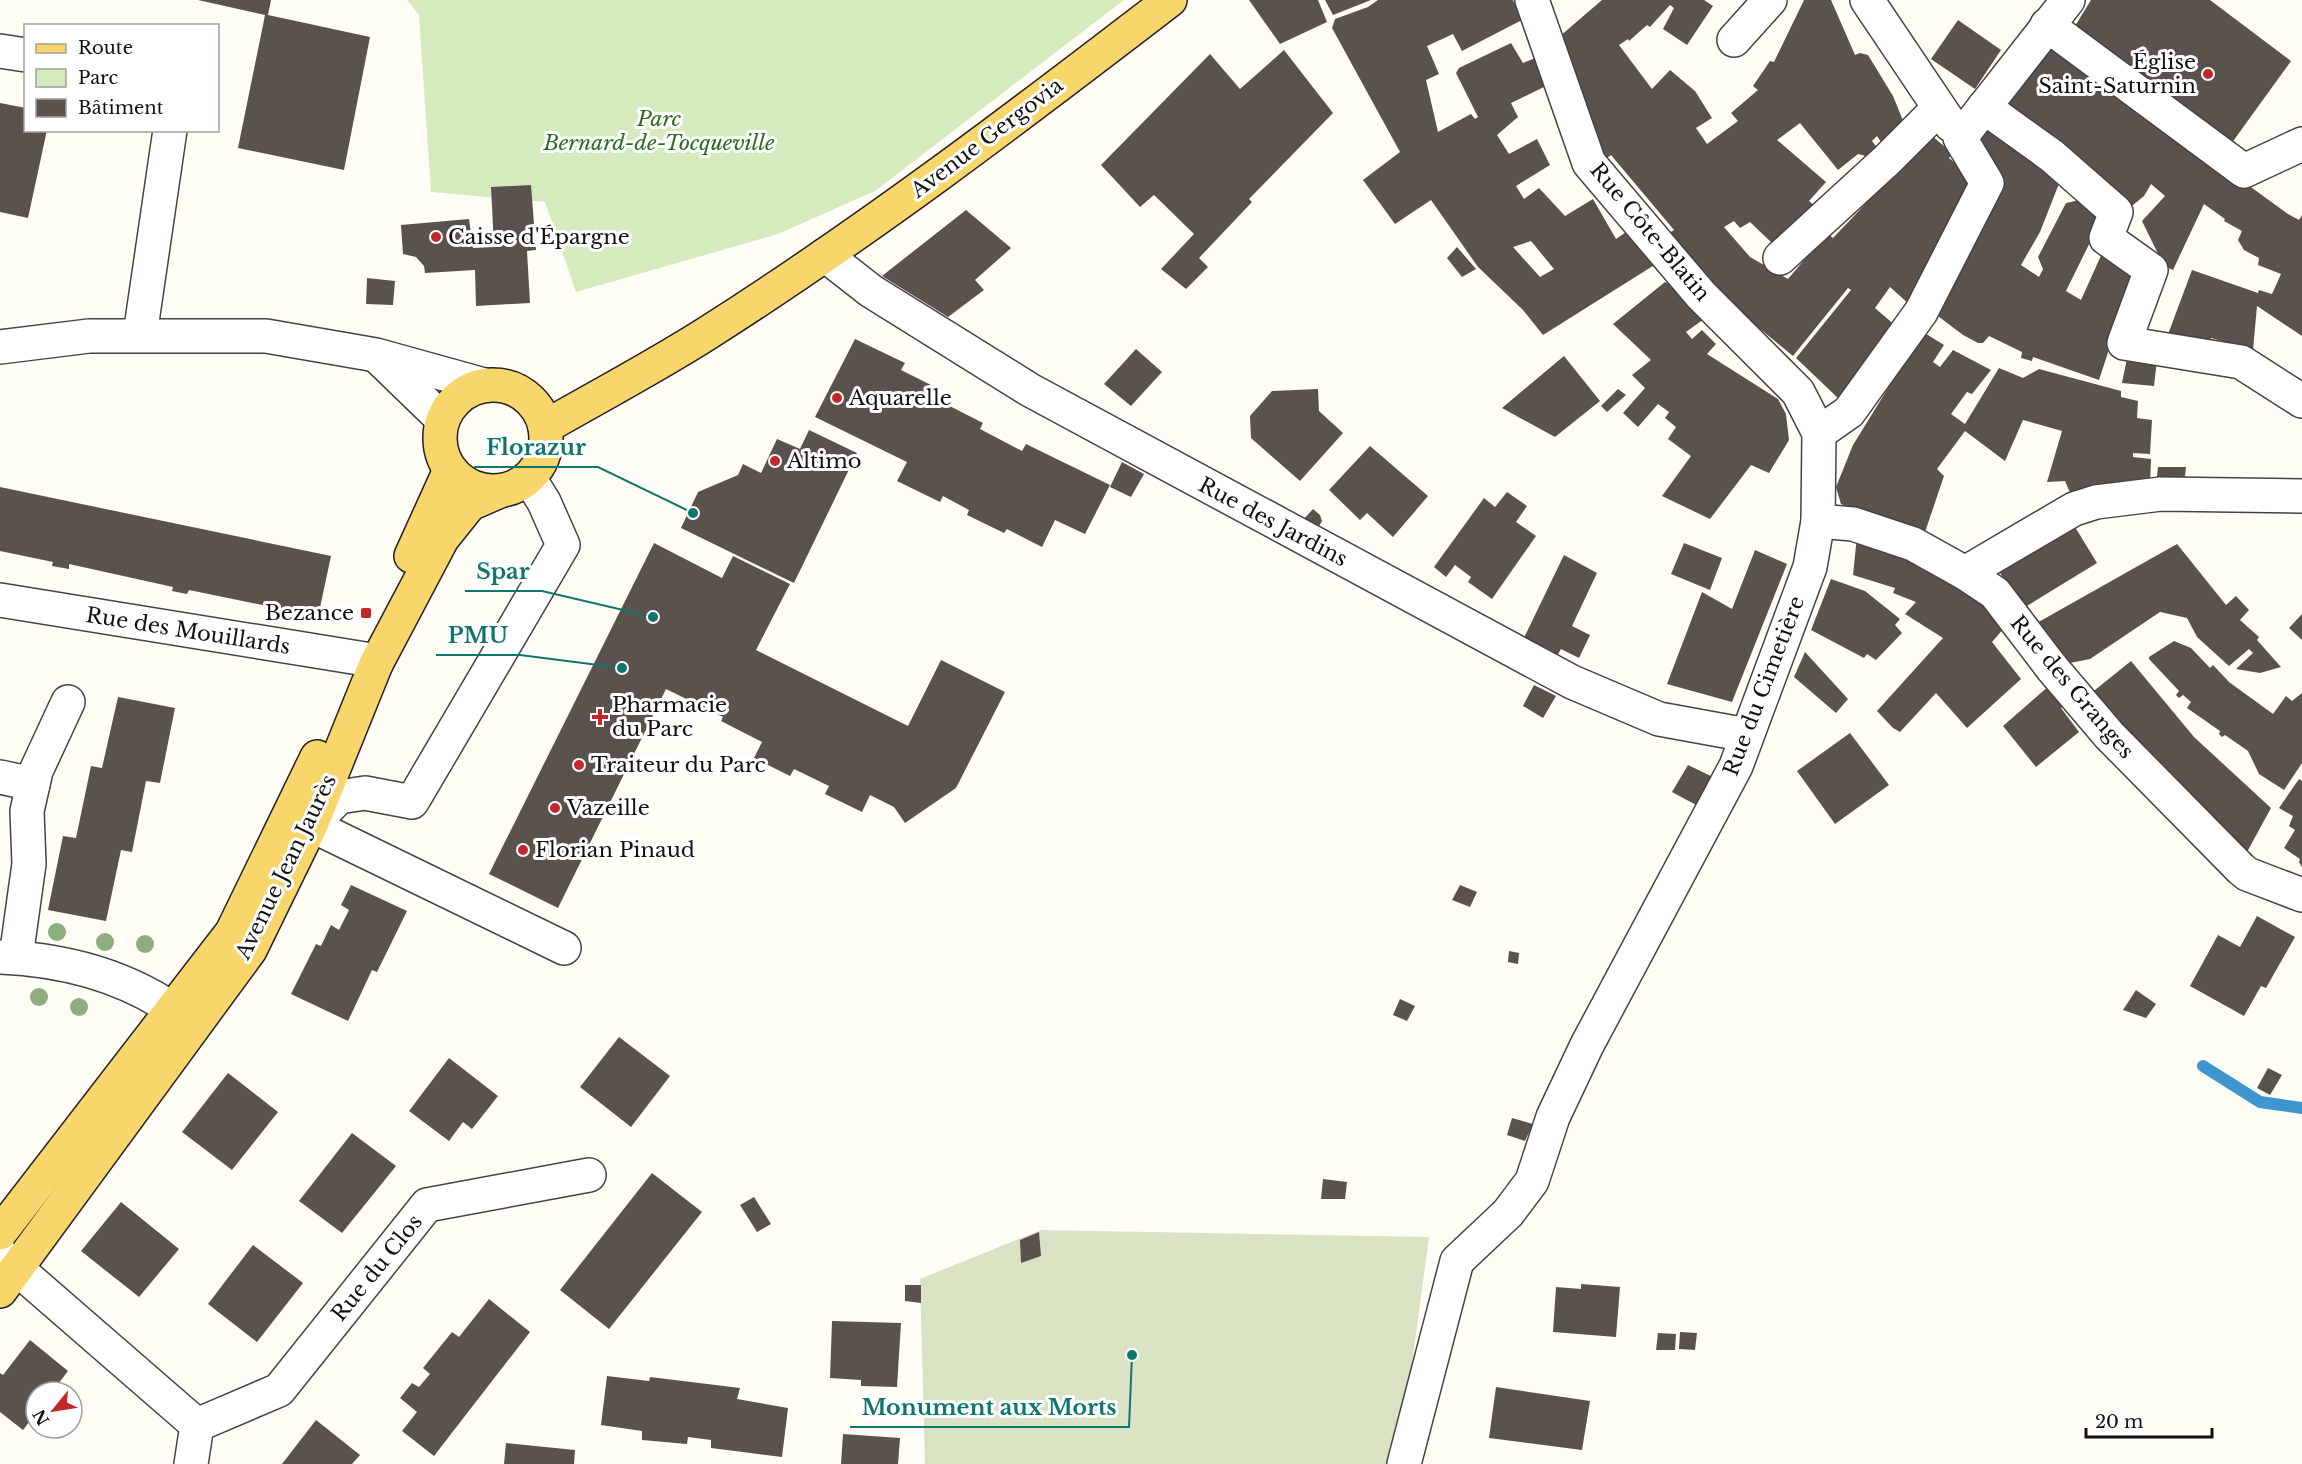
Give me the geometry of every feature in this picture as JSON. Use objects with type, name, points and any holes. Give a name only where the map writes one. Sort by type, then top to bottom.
[{"type":"main road","name":"Avenue Gergovia","points":[[545,427],[705,335],[813,264],[966,156],[1170,0]]},
{"type":"main road","points":[[484,385],[498,385],[526,397],[538,410],[545,427],[544,455],[529,478],[515,487],[500,491],[472,488],[450,470],[442,454],[439,437],[442,419],[459,397],[484,385]]},
{"type":"main road","name":"Avenue Jean Jaurès","points":[[6,1271],[184,1017],[232,932],[296,827],[370,662],[450,470]]},
{"type":"main road","name":"Avenue Jean Jaurès","points":[[370,662],[442,539],[470,504],[500,491]]},
{"type":"main road","name":"Avenue Jean Jaurès","points":[[0,1233],[184,1017]]},
{"type":"street","name":"Rue Côte-Blatin","points":[[1532,0],[1589,162],[1701,296],[1798,392],[1819,434]]},
{"type":"street","points":[[1734,40],[1770,0]]},
{"type":"street","points":[[1819,434],[1849,412],[1921,312],[1988,183],[1867,0]]},
{"type":"street","points":[[1960,138],[2068,0]]},
{"type":"street","points":[[2047,25],[2244,171],[2302,144]]},
{"type":"street","points":[[0,51],[24,55]]},
{"type":"street","points":[[1984,107],[2052,156],[2116,212],[2106,238],[2151,270],[2124,343],[2241,362],[2302,401]]},
{"type":"street","points":[[1780,258],[1887,160],[1939,108]]},
{"type":"street","points":[[140,335],[170,132]]},
{"type":"street","name":"Rue des Jardins","points":[[813,264],[871,291],[1030,390],[1572,682],[1659,719],[1747,735]]},
{"type":"street","points":[[0,347],[89,336],[267,336],[376,355],[484,385]]},
{"type":"street","points":[[376,355],[442,419]]},
{"type":"street","name":"Rue du Cimetière","points":[[1404,1464],[1457,1261],[1508,1213],[1532,1181],[1553,1117],[1587,1045],[1736,766],[1810,567],[1818,521],[1819,434]]},
{"type":"street","points":[[296,827],[339,797],[365,793],[412,802],[563,545],[544,502],[529,478]]},
{"type":"street","points":[[1965,573],[2074,509],[2096,502],[2160,494],[2302,496]]},
{"type":"street","name":"Rue des Granges","points":[[1818,521],[1853,524],[1913,544],[1995,593],[2052,668],[2071,687],[2109,735],[2241,869],[2247,874],[2302,896]]},
{"type":"street","name":"Rue des Mouillards","points":[[0,600],[370,662]]},
{"type":"street","points":[[68,702],[36,771],[27,811],[29,864],[8,957],[33,958],[104,973],[184,1017]]},
{"type":"street","points":[[0,777],[33,784]]},
{"type":"street","points":[[296,827],[564,948]]},
{"type":"street","name":"Rue du Clos","points":[[197,1425],[279,1390],[427,1205],[589,1175]]},
{"type":"street","points":[[6,1271],[197,1425],[191,1464]]},
{"type":"green space","name":"Parc Bernard-de-Tocqueville","points":[[407,0],[1124,0],[875,191],[778,234],[576,292],[545,202],[431,192],[419,15]]},
{"type":"green space","points":[[1041,1230],[1429,1237],[1405,1415],[1398,1417],[1386,1464],[925,1464],[920,1279]]},
{"type":"building","points":[[198,0],[271,0],[268,15],[370,37],[344,170],[238,148],[265,15]]},
{"type":"building","points":[[1249,0],[1318,0],[1327,22],[1280,44]]},
{"type":"building","points":[[1325,0],[1371,0],[1333,15]]},
{"type":"building","points":[[1378,0],[1513,0],[1522,20],[1462,51],[1453,34],[1427,46],[1439,74],[1426,80],[1438,132],[1471,114],[1475,119],[1478,117],[1456,73],[1459,68],[1511,43],[1523,63],[1538,57],[1548,85],[1511,103],[1518,117],[1497,135],[1509,154],[1537,139],[1550,165],[1516,186],[1524,199],[1539,188],[1565,216],[1593,199],[1616,239],[1632,228],[1656,264],[1543,335],[1523,310],[1478,267],[1431,200],[1395,224],[1363,180],[1400,152],[1332,28],[1335,19],[1368,7]],"holes":[[[1531,241],[1554,269],[1540,277],[1513,247]]]},
{"type":"building","points":[[1602,0],[1704,0],[1713,6],[1687,45],[1663,29],[1674,8],[1670,5],[1650,27],[1647,25],[1629,41],[1628,39],[1619,45],[1652,89],[1670,70],[1695,91],[1712,118],[1696,128],[1707,144],[1738,121],[1731,113],[1758,90],[1753,86],[1770,61],[1774,62],[1804,0],[1831,0],[1855,55],[1860,53],[1868,55],[1893,96],[1906,128],[1883,145],[1877,136],[1872,141],[1879,150],[1869,157],[1858,154],[1838,170],[1800,123],[1777,140],[1826,182],[1809,201],[1817,208],[1791,232],[1787,228],[1772,243],[1750,222],[1740,228],[1734,221],[1724,227],[1750,257],[1788,279],[1827,233],[1833,238],[1931,135],[1952,153],[1949,158],[1968,174],[1971,183],[1910,305],[1890,287],[1875,308],[1897,327],[1839,399],[1796,358],[1851,290],[1848,288],[1793,356],[1725,300],[1666,235],[1674,230],[1611,155],[1607,158],[1585,118],[1559,37]]},
{"type":"building","name":"Église Saint-Saturnin","points":[[2091,0],[2210,0],[2291,61],[2231,144],[2072,31]]},
{"type":"building","points":[[1958,20],[2001,50],[1975,89],[1931,59]]},
{"type":"building","points":[[2048,40],[2288,214],[2299,220],[2302,215],[2302,336],[2257,306],[2253,350],[2211,338],[2207,347],[2167,337],[2192,270],[2258,293],[2259,290],[2272,294],[2281,274],[2258,265],[2259,258],[2244,250],[2238,240],[2242,231],[2224,221],[2225,219],[2204,204],[2173,270],[2164,266],[2142,221],[2165,196],[2151,184],[2144,196],[2133,205],[2125,205],[2000,107]]},
{"type":"building","points":[[1284,50],[1333,113],[1249,199],[1252,202],[1199,258],[1208,267],[1186,289],[1161,269],[1194,234],[1154,195],[1140,207],[1101,165],[1210,54],[1240,89]]},
{"type":"building","points":[[0,103],[24,108],[24,132],[47,132],[28,218],[0,212]]},
{"type":"building","points":[[1986,130],[2028,144],[2060,181],[2040,232],[2021,265],[2039,277],[2043,269],[2038,257],[2066,203],[2080,200],[2101,220],[2066,291],[2081,300],[2104,249],[2135,270],[2099,380],[2033,357],[2032,361],[2021,358],[2022,352],[1989,336],[1983,343],[1978,343],[1963,335],[1934,313],[2003,181],[1991,174],[1978,145]]},
{"type":"building","points":[[531,185],[536,250],[527,251],[530,303],[476,306],[475,270],[425,273],[424,266],[416,257],[403,254],[401,225],[469,219],[473,248],[494,247],[491,187]]},
{"type":"building","points":[[966,210],[1011,248],[975,280],[984,290],[948,317],[882,276]]},
{"type":"building","points":[[1457,247],[1476,269],[1462,277],[1447,258]]},
{"type":"building","points":[[367,278],[395,281],[393,305],[366,304]]},
{"type":"building","points":[[1665,282],[1685,293],[1704,319],[1686,332],[1692,339],[1702,330],[1716,344],[1707,354],[1778,399],[1786,414],[1789,440],[1769,473],[1751,465],[1710,519],[1662,496],[1691,456],[1668,439],[1676,427],[1665,418],[1669,412],[1658,404],[1638,427],[1623,413],[1645,388],[1632,375],[1651,360],[1613,324]]},
{"type":"building","points":[[1923,332],[1944,345],[1933,362],[1940,367],[1953,350],[1991,370],[1972,394],[1967,392],[1951,414],[1965,424],[1999,368],[2023,378],[2039,369],[2121,391],[2121,397],[2138,401],[2137,418],[2152,420],[2150,454],[2133,453],[2133,457],[2151,459],[2150,485],[2074,502],[2065,481],[2047,482],[2062,431],[2023,420],[2005,461],[1965,431],[1937,469],[1944,476],[1923,538],[1841,504],[1836,487],[1853,445],[1893,380],[1890,379],[1899,364],[1902,366]]},
{"type":"building","points":[[855,339],[905,363],[901,370],[937,388],[932,397],[983,423],[980,429],[1022,451],[1026,444],[1110,485],[1085,534],[1055,520],[1042,547],[1007,529],[1004,533],[967,515],[969,510],[943,496],[940,502],[897,481],[907,462],[815,417]]},
{"type":"building","points":[[1136,349],[1162,372],[1131,406],[1104,384]]},
{"type":"building","points":[[1564,356],[1600,401],[1555,437],[1502,408]]},
{"type":"building","points":[[2127,358],[2157,360],[2154,386],[2122,383]]},
{"type":"building","points":[[1318,389],[1319,411],[1343,433],[1300,481],[1251,438],[1250,416],[1272,391]]},
{"type":"building","points":[[1618,389],[1626,395],[1607,412],[1601,406]]},
{"type":"building","points":[[809,430],[857,453],[794,583],[681,528],[698,492],[738,475],[743,464],[761,473],[777,439],[800,449]]},
{"type":"building","points":[[1370,446],[1428,496],[1393,537],[1367,513],[1360,520],[1329,490]]},
{"type":"building","points":[[1122,462],[1144,474],[1131,497],[1110,487]]},
{"type":"building","points":[[2158,467],[2186,467],[2184,485],[2156,485]]},
{"type":"building","points":[[0,487],[331,556],[318,617],[293,611],[293,616],[276,613],[277,608],[189,590],[187,594],[172,591],[173,587],[69,564],[69,569],[52,566],[53,562],[0,551]]},
{"type":"building","points":[[1507,492],[1527,506],[1516,522],[1536,536],[1492,599],[1468,582],[1471,577],[1455,565],[1446,577],[1434,567],[1484,498],[1495,507]]},
{"type":"building","points":[[1313,509],[1320,515],[1322,521],[1317,530],[1302,521]]},
{"type":"building","points":[[2072,522],[2097,563],[2022,609],[1997,568]]},
{"type":"building","points":[[1857,536],[1909,553],[1982,600],[2005,627],[1992,642],[2021,679],[1967,728],[1936,693],[1900,732],[1877,711],[1943,638],[1905,614],[1916,602],[1893,593],[1895,588],[1853,575]]},
{"type":"building","points":[[654,543],[722,578],[733,556],[790,584],[756,650],[908,726],[941,660],[1005,692],[956,788],[905,823],[894,807],[870,795],[862,812],[825,794],[829,786],[794,769],[790,776],[754,758],[762,742],[721,721],[723,717],[666,689],[558,908],[489,874]]},
{"type":"building","points":[[1684,543],[1722,558],[1710,590],[1671,574]]},
{"type":"building","points":[[2177,544],[2226,605],[2236,596],[2249,610],[2240,620],[2259,637],[2257,640],[2281,667],[2260,673],[2236,669],[2253,653],[2249,649],[2229,666],[2197,637],[2187,618],[2160,612],[2090,659],[2065,664],[2035,624]]},
{"type":"building","points":[[1755,550],[1787,564],[1732,702],[1667,684],[1702,592],[1732,609]]},
{"type":"building","points":[[1564,555],[1597,573],[1572,626],[1590,635],[1579,658],[1561,649],[1555,660],[1522,642]]},
{"type":"building","points":[[1831,579],[1865,591],[1900,619],[1895,625],[1902,633],[1876,660],[1867,654],[1864,658],[1811,630]]},
{"type":"building","points":[[2302,614],[2302,640],[2289,628]]},
{"type":"building","points":[[2174,641],[2191,648],[2210,668],[2213,665],[2229,682],[2273,714],[2286,696],[2292,701],[2302,693],[2302,763],[2284,790],[2259,774],[2248,751],[2225,735],[2222,737],[2219,734],[2220,731],[2187,708],[2191,702],[2183,695],[2179,698],[2176,695],[2179,691],[2149,659]]},
{"type":"building","points":[[1805,652],[1848,699],[1836,713],[1794,677]]},
{"type":"building","points":[[2131,661],[2194,737],[2271,808],[2247,852],[2090,694]]},
{"type":"building","points":[[2051,684],[2067,704],[2061,708],[2079,732],[2036,767],[2003,726]]},
{"type":"building","points":[[1534,685],[1556,696],[1543,718],[1523,706]]},
{"type":"building","points":[[118,697],[175,708],[160,783],[146,781],[132,852],[121,850],[106,921],[48,910],[63,836],[76,838],[91,766],[102,768]]},
{"type":"building","points":[[1850,733],[1889,785],[1835,824],[1797,771]]},
{"type":"building","points":[[1688,765],[1715,778],[1698,806],[1672,792]]},
{"type":"building","points":[[2299,779],[2302,781],[2302,867],[2300,859],[2284,848],[2295,830],[2289,826],[2293,816],[2279,808]]},
{"type":"building","points":[[351,885],[407,911],[377,972],[372,970],[348,1021],[291,994],[316,944],[321,946],[331,925],[339,930],[349,910],[341,905]]},
{"type":"building","points":[[1460,885],[1477,892],[1470,907],[1452,900]]},
{"type":"building","points":[[2257,916],[2295,937],[2266,988],[2261,986],[2244,1016],[2190,986],[2218,935],[2240,947]]},
{"type":"building","points":[[1509,951],[1519,953],[1518,964],[1508,962]]},
{"type":"building","points":[[2136,990],[2156,1004],[2146,1018],[2123,1010]]},
{"type":"building","points":[[1400,999],[1415,1006],[1407,1021],[1393,1015]]},
{"type":"building","points":[[619,1037],[670,1076],[631,1127],[580,1087]]},
{"type":"building","points":[[449,1058],[498,1096],[472,1129],[463,1122],[449,1141],[409,1111]]},
{"type":"building","points":[[2268,1068],[2282,1075],[2270,1095],[2257,1088]]},
{"type":"building","points":[[228,1073],[278,1112],[232,1170],[182,1132]]},
{"type":"building","points":[[1512,1118],[1533,1124],[1525,1141],[1507,1135]]},
{"type":"building","points":[[352,1133],[396,1166],[342,1233],[299,1201]]},
{"type":"building","points":[[652,1173],[702,1212],[609,1329],[560,1290]]},
{"type":"building","points":[[1323,1179],[1347,1182],[1345,1199],[1321,1199]]},
{"type":"building","points":[[754,1197],[771,1224],[757,1232],[740,1205]]},
{"type":"building","points":[[121,1202],[179,1249],[139,1297],[81,1251]]},
{"type":"building","points":[[1039,1232],[1041,1256],[1021,1263],[1020,1240]]},
{"type":"building","points":[[253,1245],[303,1283],[257,1342],[208,1304]]},
{"type":"building","points":[[1581,1284],[1620,1287],[1616,1337],[1553,1332],[1556,1287],[1581,1289]]},
{"type":"building","points":[[905,1285],[921,1285],[921,1303],[905,1301]]},
{"type":"building","points":[[489,1299],[530,1332],[434,1456],[402,1431],[417,1412],[400,1398],[412,1383],[419,1387],[430,1374],[423,1368],[452,1332],[459,1337]]},
{"type":"building","points":[[832,1321],[901,1323],[897,1387],[861,1386],[861,1380],[830,1378]]},
{"type":"building","points":[[1680,1332],[1697,1333],[1695,1350],[1679,1349]]},
{"type":"building","points":[[1658,1333],[1676,1334],[1675,1350],[1656,1350]]},
{"type":"building","points":[[30,1340],[68,1371],[61,1380],[24,1380],[23,1430],[0,1412],[0,1373],[3,1375]]},
{"type":"building","points":[[607,1376],[649,1381],[650,1377],[740,1388],[737,1399],[788,1408],[782,1457],[711,1448],[711,1440],[688,1437],[687,1444],[642,1440],[642,1431],[601,1425]]},
{"type":"building","points":[[1496,1387],[1590,1401],[1582,1450],[1489,1438]]},
{"type":"building","points":[[316,1420],[360,1455],[352,1464],[282,1464]]},
{"type":"building","points":[[843,1434],[900,1438],[898,1464],[841,1464]]},
{"type":"building","points":[[506,1443],[575,1450],[574,1464],[504,1464]]},
{"type":"waterway","points":[[2203,1066],[2260,1102],[2302,1108]]},
{"type":"place","name":"Église Saint-Saturnin","points":[[2208,74]]},
{"type":"place","name":"Caisse d'Épargne","points":[[436,237]]},
{"type":"place","name":"Aquarelle","points":[[837,398]]},
{"type":"place","name":"Altimo","points":[[775,461]]},
{"type":"place","name":"Florazur","points":[[693,513]]},
{"type":"place","name":"Bezance","points":[[366,613]]},
{"type":"place","name":"Spar","points":[[653,617]]},
{"type":"place","name":"PMU","points":[[622,668]]},
{"type":"place","name":"Pharmacie du Parc","points":[[600,717]]},
{"type":"place","name":"Traiteur du Parc","points":[[579,765]]},
{"type":"place","name":"Vazeille","points":[[555,808]]},
{"type":"place","name":"Florian Pinaud","points":[[523,850]]},
{"type":"place","name":"Monument aux Morts","points":[[1132,1355]]}]
